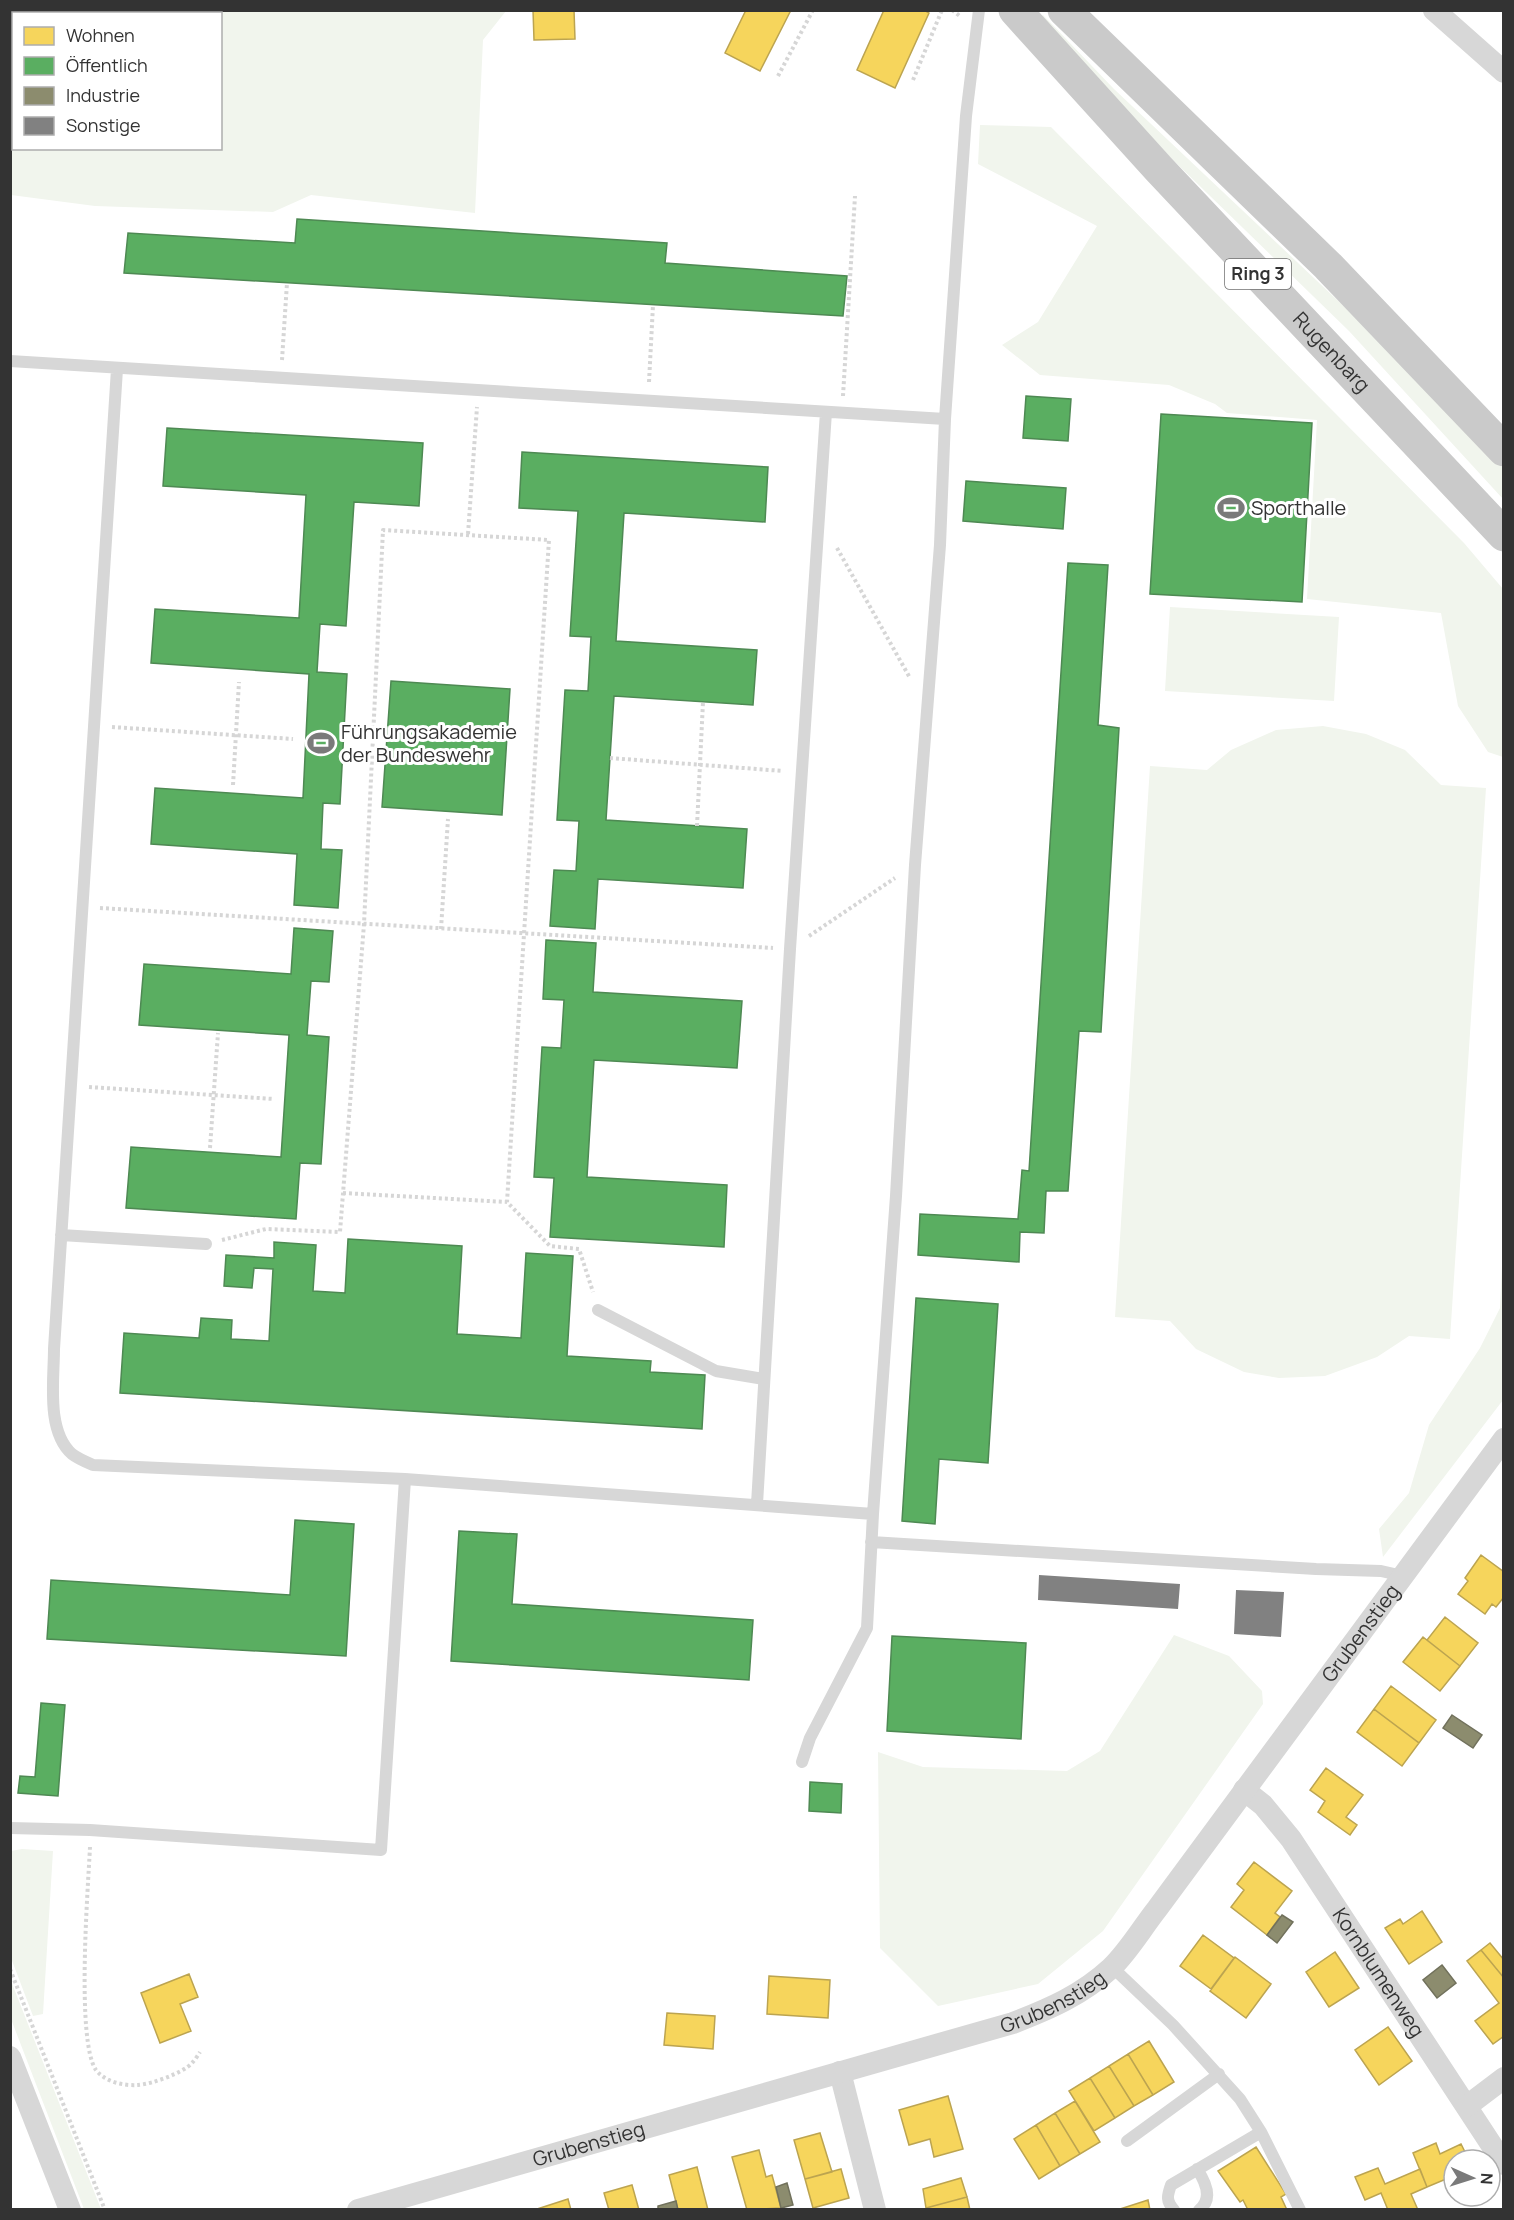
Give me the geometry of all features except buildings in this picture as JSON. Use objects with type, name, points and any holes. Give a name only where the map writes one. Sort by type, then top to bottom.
[{"type":"main road","name":"Rugenbarg","points":[[1015,10],[1160,169],[1503,535]]},
{"type":"main road","name":"Ring 3","points":[[1064,10],[1328,266],[1503,450]]},
{"type":"street","points":[[1434,10],[1503,72]]},
{"type":"street","name":"Grubenstieg","points":[[358,2210],[1013,2023],[1053,2008],[1082,1992],[1112,1967],[1503,1439]]},
{"type":"street","name":"Kornblumenweg","points":[[1244,1790],[1263,1805],[1291,1839],[1503,2164]]},
{"type":"street","points":[[10,2057],[70,2210]]},
{"type":"street","points":[[840,2072],[875,2210]]},
{"type":"street","points":[[1467,2106],[1503,2078]]},
{"type":"lane","points":[[802,1762],[810,1738],[867,1628],[871,1542],[896,1208],[915,865],[940,545],[945,419],[966,117],[979,10]]},
{"type":"lane","points":[[10,361],[945,419]]},
{"type":"lane","points":[[117,369],[54,1349],[54,1417],[59,1438],[72,1454],[93,1465],[405,1479],[757,1503],[873,1514]]},
{"type":"lane","points":[[757,1503],[790,949],[826,412]]},
{"type":"lane","points":[[61,1235],[206,1244]]},
{"type":"lane","points":[[598,1310],[716,1371],[764,1379]]},
{"type":"lane","points":[[10,1828],[90,1830],[381,1850],[405,1479]]},
{"type":"lane","points":[[871,1542],[1381,1571],[1403,1576]]},
{"type":"lane","points":[[1112,1967],[1173,2025],[1240,2099],[1262,2132],[1300,2210]]},
{"type":"lane","points":[[1126,2141],[1219,2074]]},
{"type":"lane","points":[[1174,2210],[1168,2203],[1167,2196],[1171,2186],[1262,2132]]},
{"type":"lane","points":[[1197,2169],[1206,2185],[1207,2193],[1203,2207],[1199,2210]]},
{"type":"path","points":[[778,76],[813,10]]},
{"type":"path","points":[[913,80],[942,10]]},
{"type":"path","points":[[842,413],[855,196]]},
{"type":"path","points":[[281,379],[287,283]]},
{"type":"path","points":[[647,401],[653,305]]},
{"type":"path","points":[[468,534],[478,390]]},
{"type":"path","points":[[819,516],[910,678]]},
{"type":"path","points":[[206,1244],[266,1229],[340,1232],[364,924],[383,530],[549,540],[507,1202]]},
{"type":"path","points":[[232,785],[239,682]]},
{"type":"path","points":[[697,826],[703,702]]},
{"type":"path","points":[[93,726],[293,740]]},
{"type":"path","points":[[610,758],[802,772]]},
{"type":"path","points":[[441,929],[448,819]]},
{"type":"path","points":[[82,907],[790,949],[915,865]]},
{"type":"path","points":[[210,1148],[218,1033]]},
{"type":"path","points":[[71,1086],[274,1099]]},
{"type":"path","points":[[343,1193],[507,1202],[550,1246],[579,1249],[598,1310]]},
{"type":"path","points":[[90,1830],[85,2017],[91,2059],[97,2072],[124,2086],[146,2084],[167,2077],[192,2064],[200,2052]]},
{"type":"path","points":[[10,1969],[105,2210]]},
{"type":"shaded area","points":[[11,10],[506,11],[483,40],[475,213],[311,195],[273,212],[95,206],[11,195]]},
{"type":"shaded area","points":[[1043,15],[1114,89],[1425,383],[1503,468],[1503,499],[1349,331],[1173,160],[1040,18]]},
{"type":"shaded area","points":[[980,125],[1051,127],[1464,543],[1503,589],[1503,757],[1488,752],[1458,706],[1441,613],[1307,599],[1317,420],[1227,413],[1215,404],[1169,385],[1040,375],[1002,345],[1038,322],[1097,226],[978,164]]},
{"type":"shaded area","points":[[1170,607],[1339,617],[1334,701],[1165,691]]},
{"type":"shaded area","points":[[1323,726],[1366,734],[1405,750],[1441,785],[1486,788],[1450,1339],[1409,1336],[1377,1357],[1325,1376],[1279,1378],[1244,1372],[1196,1349],[1170,1321],[1115,1317],[1150,766],[1207,770],[1231,750],[1276,730]]},
{"type":"shaded area","points":[[1503,1244],[1503,1400],[1383,1557],[1379,1529],[1409,1493],[1429,1425],[1480,1348],[1500,1308]]},
{"type":"shaded area","points":[[1174,1635],[1229,1656],[1262,1691],[1263,1704],[1103,1931],[1038,1984],[938,2006],[880,1948],[878,1752],[923,1767],[1067,1771],[1100,1751]]},
{"type":"shaded area","points":[[22,1849],[53,1851],[43,2014],[33,2016],[11,1958],[11,1851]]},
{"type":"shaded area","points":[[10,1981],[101,2209],[84,2209],[11,2019]]},
{"type":"place","name":"Sporthalle","points":[[1231,508]]},
{"type":"place","name":"Führungsakademie der Bundeswehr","points":[[321,743]]}]
